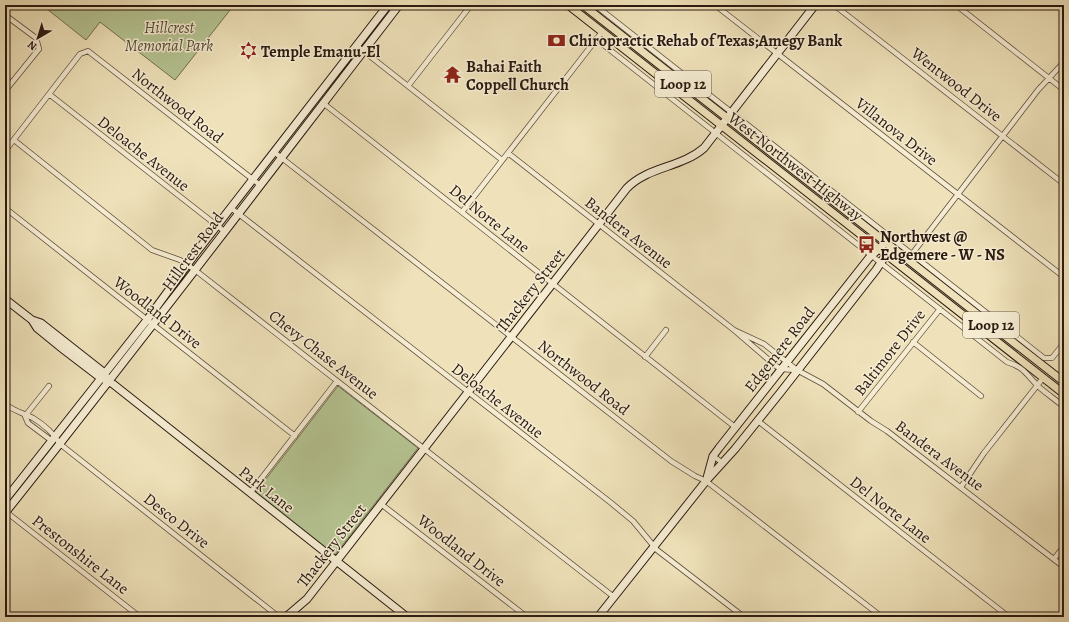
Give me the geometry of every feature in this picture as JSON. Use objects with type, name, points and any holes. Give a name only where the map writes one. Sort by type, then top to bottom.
[{"type":"main road","name":"West Northwest Highway","points":[[568,5],[1064,394]]},
{"type":"main road","name":"West Northwest Highway","points":[[583,5],[729,116],[888,244],[1064,382]]},
{"type":"main road","points":[[602,32],[608,24]]},
{"type":"main road","points":[[1044,378],[1053,381],[1064,390]]},
{"type":"street","name":"Hillcrest Road","points":[[5,511],[154,326],[237,213],[399,5]]},
{"type":"street","points":[[408,86],[471,5]]},
{"type":"street","points":[[595,5],[729,116],[912,254],[1044,358],[1049,359],[1053,357],[1064,343]]},
{"type":"street","name":"Villanova Drive","points":[[715,5],[1064,277]]},
{"type":"street","name":"Thackery Street","points":[[286,617],[307,599],[632,182],[650,172],[689,159],[704,148],[815,5]]},
{"type":"street","name":"Wentwood Drive","points":[[834,5],[1064,184]]},
{"type":"street","points":[[956,5],[1064,90]]},
{"type":"street","name":"Hillcrest Road","points":[[5,500],[147,320],[217,226],[386,8]]},
{"type":"street","points":[[386,8],[391,16]]},
{"type":"street","points":[[5,15],[36,38],[39,49],[5,91]]},
{"type":"street","points":[[462,212],[602,32]]},
{"type":"street","points":[[596,39],[882,262],[1007,362],[1017,365],[1064,407]]},
{"type":"street","points":[[357,46],[502,160]]},
{"type":"street","name":"Northwood Road","points":[[49,94],[80,54],[88,51],[260,184]]},
{"type":"street","points":[[912,254],[1048,78],[1064,62]]},
{"type":"street","points":[[5,151],[49,94]]},
{"type":"street","name":"Deloache Avenue","points":[[49,94],[224,231]]},
{"type":"street","points":[[318,96],[324,102]]},
{"type":"street","name":"Del Norte Lane","points":[[324,102],[735,427]]},
{"type":"street","name":"Chevy Chase Avenue","points":[[14,140],[152,250],[180,260],[188,265],[614,596]]},
{"type":"street","name":"Northwood Road","points":[[274,152],[671,461],[695,476],[706,480],[882,617]]},
{"type":"street","name":"Bandera Avenue","points":[[508,153],[734,330],[781,369],[797,370]]},
{"type":"street","name":"Woodland Drive","points":[[5,208],[295,436]]},
{"type":"street","name":"Deloache Avenue","points":[[231,208],[633,521],[657,550],[744,617]]},
{"type":"street","name":"Edgemere Road","points":[[706,480],[713,456],[735,427],[872,255],[879,248],[888,244]]},
{"type":"street","name":"Edgemere Road","points":[[598,617],[706,480],[723,463],[758,421],[882,262],[886,255],[888,244]]},
{"type":"street","name":"Park Lane","points":[[5,299],[32,320],[38,328],[64,350],[103,376],[407,617]]},
{"type":"street","name":"Baltimore Drive","points":[[858,412],[940,309]]},
{"type":"street","points":[[645,357],[666,330]]},
{"type":"street","name":"Bandera Avenue","points":[[734,330],[764,344],[797,370],[823,384],[858,412],[887,431],[961,486],[1064,567]]},
{"type":"street","points":[[913,342],[981,396]]},
{"type":"street","points":[[961,486],[981,461],[984,453],[1044,378]]},
{"type":"street","points":[[250,493],[337,381]]},
{"type":"street","points":[[25,416],[50,386]]},
{"type":"street","name":"Desco Drive","points":[[5,404],[25,416],[32,418],[53,439],[278,617]]},
{"type":"street","name":"Del Norte Lane","points":[[758,421],[1009,617]]},
{"type":"street","points":[[713,456],[723,463]]},
{"type":"street","name":"Woodland Drive","points":[[381,504],[527,617]]},
{"type":"street","name":"Prestonshire Lane","points":[[5,511],[140,617]]},
{"type":"street","points":[[1054,559],[1064,546]]},
{"type":"green space","name":"Hillcrest Memorial Park","points":[[42,5],[234,5],[175,80],[100,22],[86,40]]},
{"type":"green space","points":[[338,386],[418,448],[335,555],[255,493]]},
{"type":"place","name":"Chiropractic Rehab of Texas;Amegy Bank","points":[[556,40]]},
{"type":"place","name":"Temple Emanu-El","points":[[248,51]]},
{"type":"place","name":"Bahai Faith Coppell Church","points":[[453,75]]},
{"type":"place","name":"Northwest @ Edgemere - W - NS","points":[[867,245]]}]
